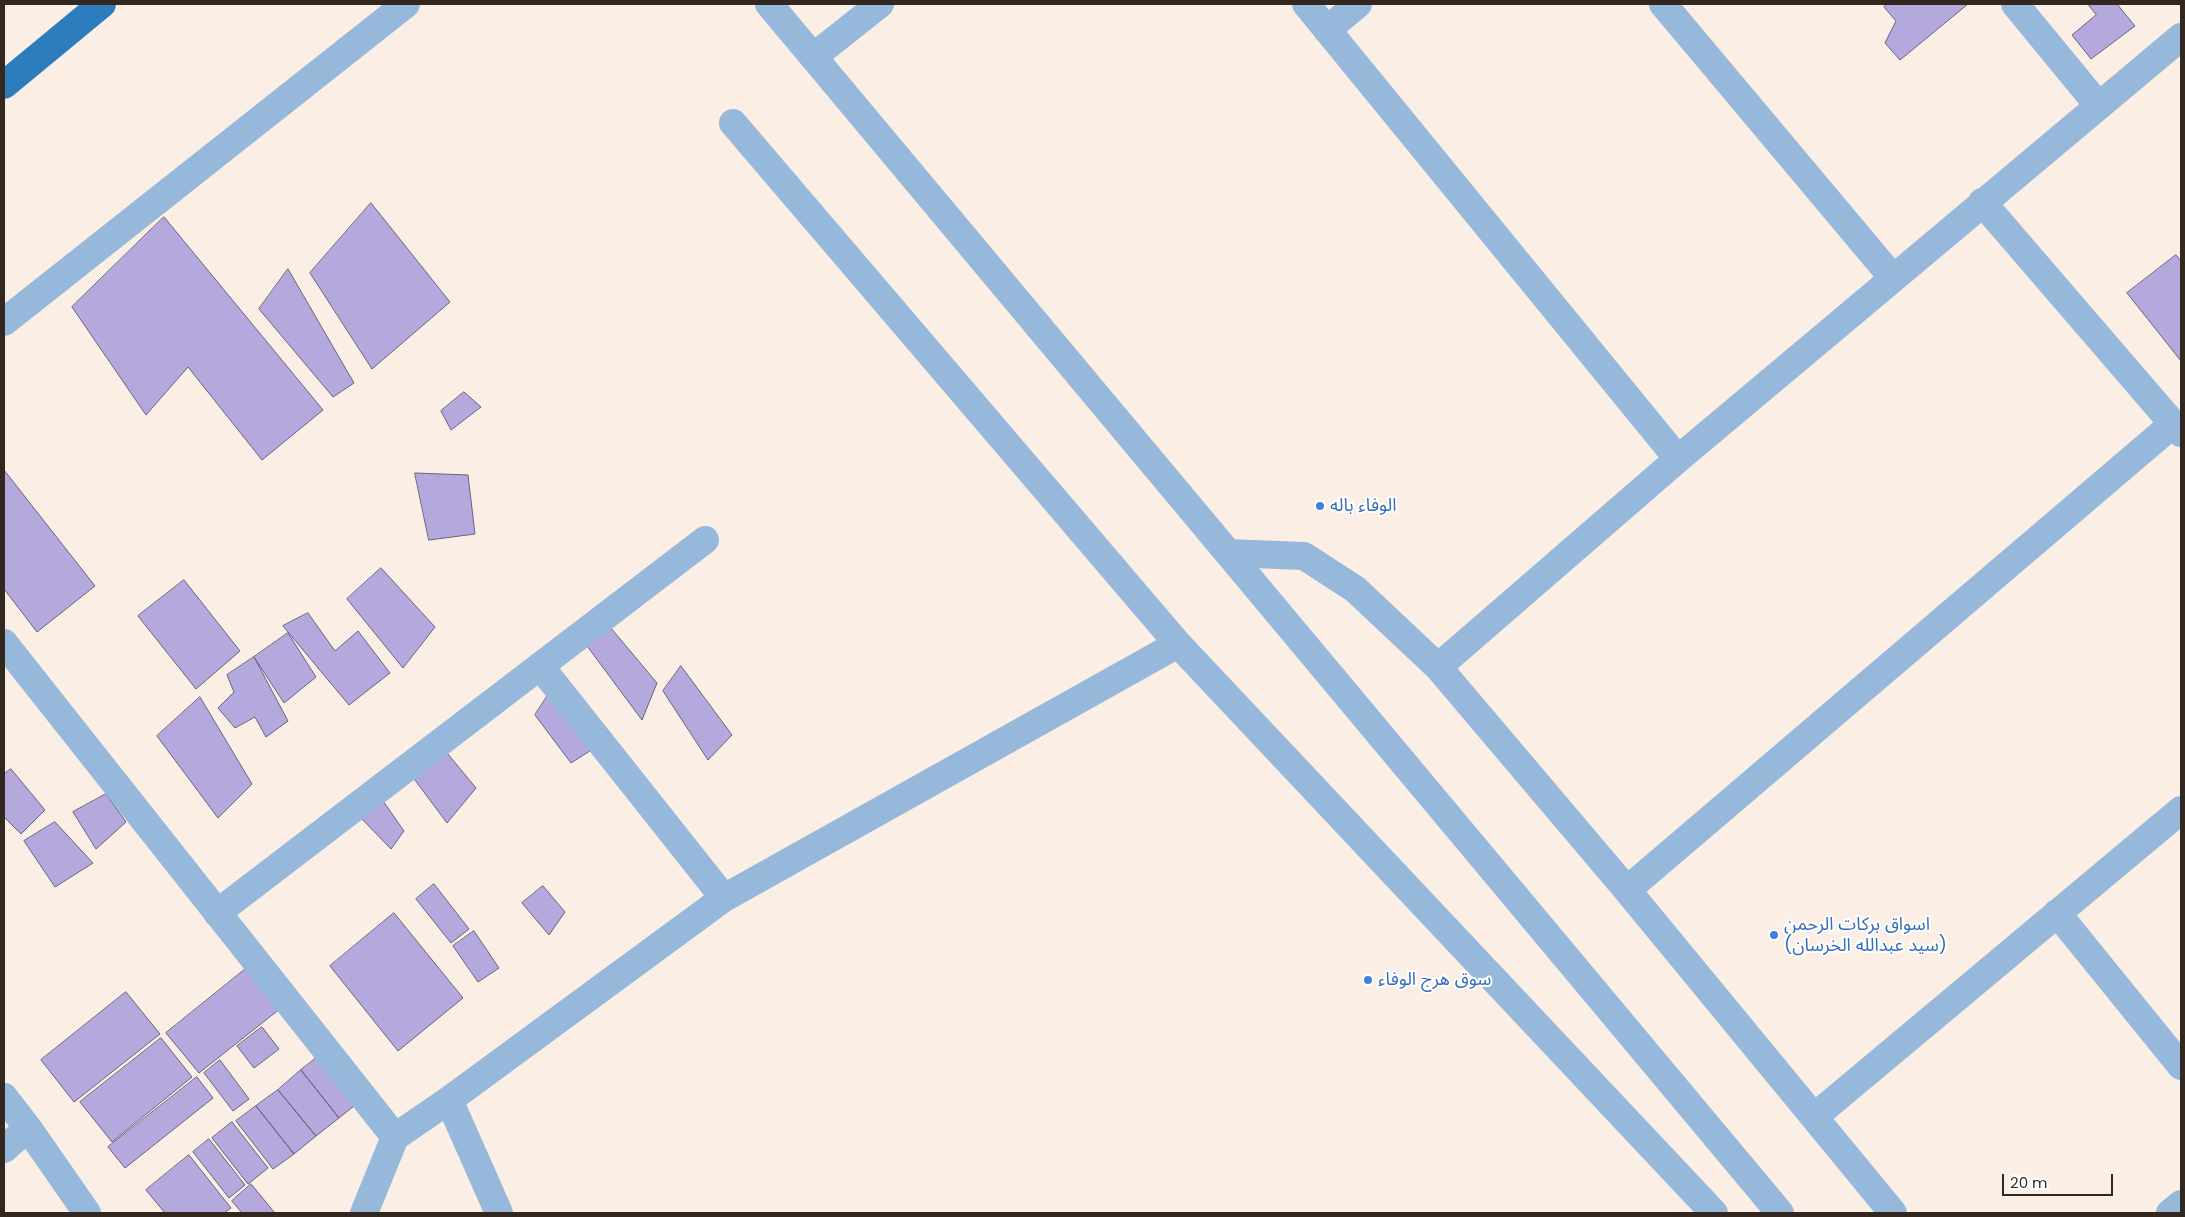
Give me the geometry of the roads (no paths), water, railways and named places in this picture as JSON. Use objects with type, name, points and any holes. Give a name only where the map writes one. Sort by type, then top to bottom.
[{"type":"highway","points":[[4,85],[102,4]]},
{"type":"street","points":[[4,322],[406,4]]},
{"type":"street","points":[[769,4],[1228,553],[1773,1210]]},
{"type":"street","points":[[813,57],[880,4]]},
{"type":"street","points":[[1306,4],[1678,459]]},
{"type":"street","points":[[1327,30],[1358,4]]},
{"type":"street","points":[[1663,4],[1893,278]]},
{"type":"street","points":[[2015,4],[2098,105]]},
{"type":"street","points":[[1438,667],[1678,459],[2181,37]]},
{"type":"street","points":[[733,123],[1178,644],[1714,1213]]},
{"type":"street","points":[[1627,890],[2177,429],[1982,202]]},
{"type":"street","points":[[218,913],[705,540]]},
{"type":"street","points":[[1228,553],[1304,556],[1354,589],[1438,667],[1627,890],[1893,1213]]},
{"type":"street","points":[[4,644],[395,1137]]},
{"type":"street","points":[[364,1213],[395,1137],[449,1100],[724,898],[1178,644]]},
{"type":"street","points":[[540,666],[724,898]]},
{"type":"street","points":[[1814,1117],[2181,810]]},
{"type":"street","points":[[2058,914],[2181,1066]]},
{"type":"street","points":[[4,1097],[88,1213]]},
{"type":"street","points":[[449,1100],[498,1213]]},
{"type":"street","points":[[4,1149],[28,1128]]},
{"type":"street","points":[[2170,1213],[2181,1204]]},
{"type":"place","name":"الوفاء باله","points":[[1320,506]]},
{"type":"place","name":"اسواق بركات الرحمن (سيد عبدالله الخرسان)","points":[[1774,935]]},
{"type":"place","name":"سوق هرج الوفاء","points":[[1368,980]]}]
